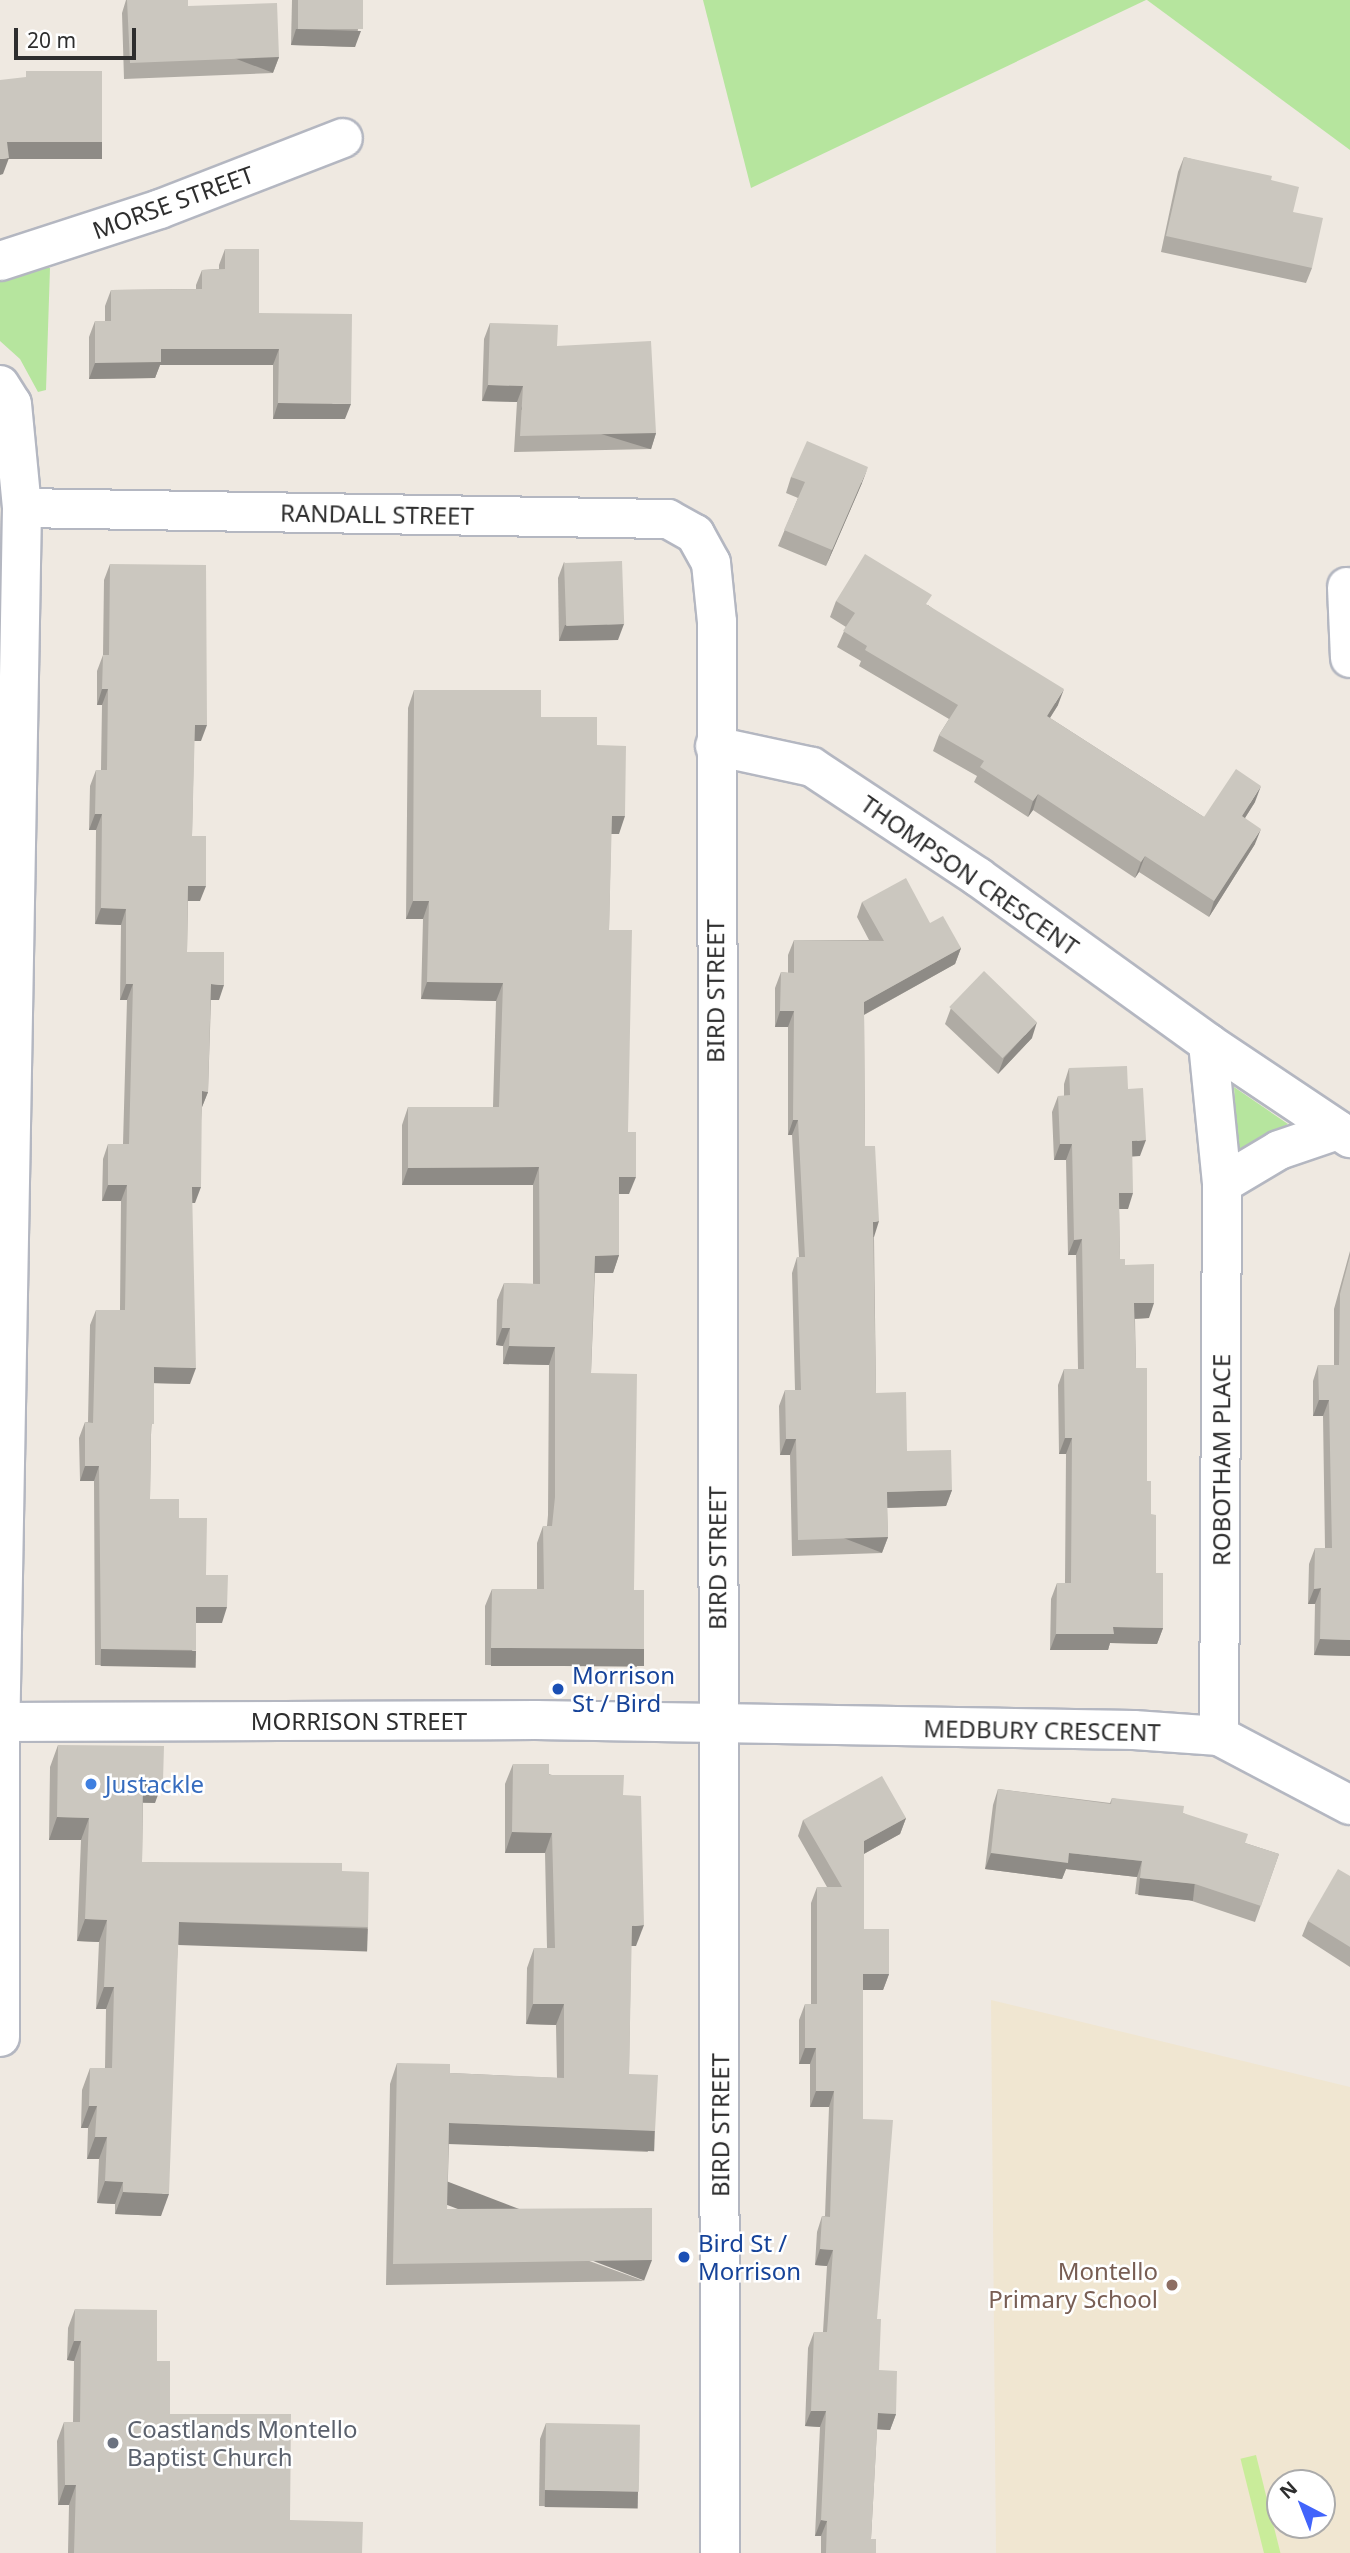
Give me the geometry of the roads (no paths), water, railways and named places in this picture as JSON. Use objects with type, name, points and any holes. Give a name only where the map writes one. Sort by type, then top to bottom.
[{"type":"street","name":"MORSE STREET","points":[[0,261],[160,209],[343,138]]},
{"type":"street","points":[[0,2037],[1,1722],[22,509],[6,395]]},
{"type":"street","name":"RANDALL STREET","points":[[22,509],[668,519],[695,534],[711,563]]},
{"type":"street","name":"BIRD STREET","points":[[711,563],[717,622],[715,746],[720,2553]]},
{"type":"street","points":[[1347,587],[1350,658]]},
{"type":"street","name":"THOMPSON CRESCENT","points":[[715,746],[812,767],[978,877],[1208,1043],[1344,1134]]},
{"type":"street","name":"ROBOTHAM PLACE","points":[[1208,1043],[1223,1184],[1219,1736]]},
{"type":"street","points":[[1223,1184],[1279,1150],[1344,1134]]},
{"type":"street","name":"MORRISON STREET","points":[[1,1722],[536,1720],[718,1725]]},
{"type":"street","name":"MEDBURY CRESCENT","points":[[718,1725],[1134,1730],[1219,1736],[1350,1805]]},
{"type":"place","name":"Morrison St / Bird","points":[[558,1689]]},
{"type":"place","name":"Justackle","points":[[91,1784]]},
{"type":"place","name":"Bird St / Morrison","points":[[684,2257]]},
{"type":"place","name":"Montello Primary School","points":[[1172,2285]]},
{"type":"place","name":"Coastlands Montello Baptist Church","points":[[113,2443]]}]
